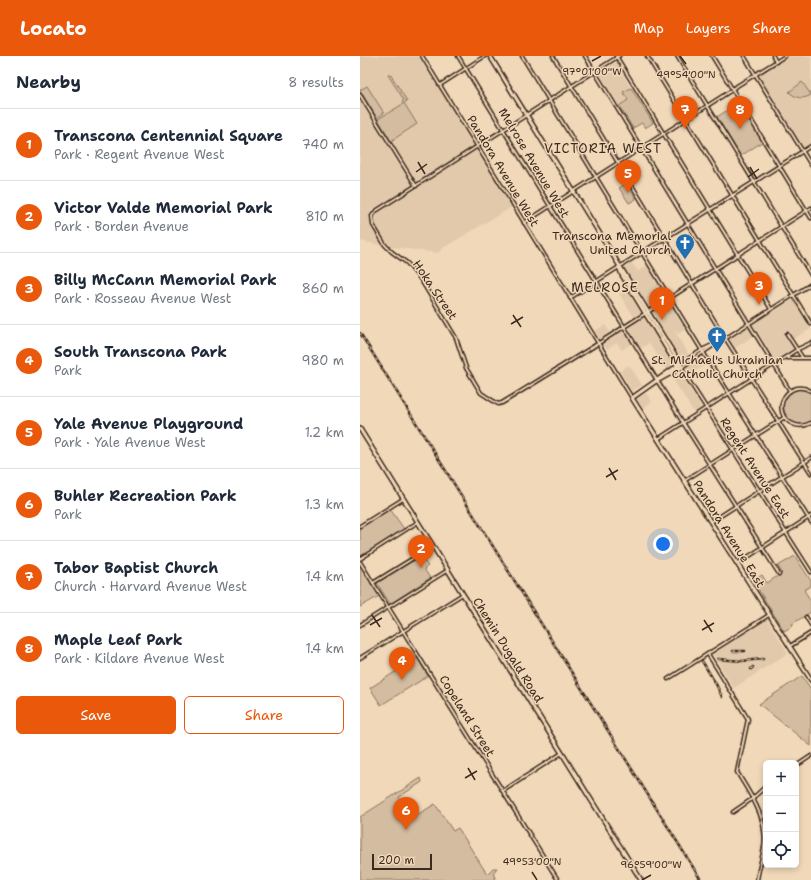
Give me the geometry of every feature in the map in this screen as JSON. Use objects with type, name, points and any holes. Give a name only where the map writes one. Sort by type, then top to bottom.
[{"type":"main road","points":[[490,56],[619,267],[622,275],[680,366],[632,398]]},
{"type":"main road","name":"Pandora Avenue East","points":[[632,398],[811,680]]},
{"type":"main road","name":"Chemin Dugald Road","points":[[360,429],[642,880]]},
{"type":"street","name":"Pandora Avenue West","points":[[422,56],[632,398]]},
{"type":"street","name":"Melrose Avenue West","points":[[458,56],[683,423],[779,574]]},
{"type":"street","points":[[440,85],[485,56]]},
{"type":"street","points":[[522,56],[703,351],[782,476],[810,517],[811,522]]},
{"type":"street","points":[[553,56],[692,284],[811,473]]},
{"type":"street","points":[[585,56],[790,391]]},
{"type":"street","points":[[617,56],[663,134],[771,309]]},
{"type":"street","name":"Hoka Street","points":[[598,344],[502,403],[498,404],[485,397],[466,368],[462,351],[456,338],[421,280],[407,263],[389,250],[374,225],[372,216],[376,211],[478,147],[617,56]]},
{"type":"street","points":[[647,56],[811,324]]},
{"type":"street","points":[[677,56],[811,275]]},
{"type":"street","points":[[712,56],[811,218]]},
{"type":"street","points":[[744,56],[811,165]]},
{"type":"street","points":[[773,56],[776,62]]},
{"type":"street","points":[[524,223],[785,56]]},
{"type":"street","points":[[360,95],[416,186]]},
{"type":"street","points":[[570,298],[811,146]]},
{"type":"street","points":[[598,344],[811,208]]},
{"type":"street","points":[[680,366],[811,284]]},
{"type":"street","points":[[787,334],[802,357]]},
{"type":"street","points":[[658,439],[797,350],[811,344]]},
{"type":"street","points":[[786,358],[811,358]]},
{"type":"street","name":"Regent Avenue East","points":[[680,366],[811,572]]},
{"type":"street","points":[[811,391],[802,388],[790,391],[782,402],[784,417],[789,422],[797,426],[811,423]]},
{"type":"street","points":[[684,481],[784,417]]},
{"type":"street","points":[[711,522],[811,458]]},
{"type":"street","points":[[360,526],[403,499]]},
{"type":"street","points":[[737,564],[810,517]]},
{"type":"street","points":[[360,559],[418,522]]},
{"type":"street","points":[[373,583],[433,546]]},
{"type":"street","name":"Copeland Street","points":[[360,562],[558,880]]},
{"type":"street","points":[[360,625],[448,570]]},
{"type":"street","points":[[360,658],[463,594]]},
{"type":"street","points":[[668,679],[769,615]]},
{"type":"street","points":[[806,617],[811,625]]},
{"type":"street","points":[[790,646],[811,633]]},
{"type":"street","points":[[708,654],[748,719],[737,772],[759,811],[765,832],[757,880]]},
{"type":"street","points":[[503,791],[562,753]]},
{"type":"street","points":[[799,764],[811,756]]},
{"type":"street","points":[[733,812],[752,799],[763,789]]},
{"type":"shaded area","points":[[360,56],[419,56],[512,207],[443,248],[438,253],[360,241]]},
{"type":"shaded area","points":[[785,56],[811,56],[811,146],[802,151],[755,75]]},
{"type":"shaded area","points":[[616,62],[631,88],[623,92],[628,100],[619,106],[599,73]]},
{"type":"shaded area","points":[[388,75],[391,75],[407,101],[404,103],[417,124],[391,141],[378,119],[403,104],[402,101],[404,100]]},
{"type":"shaded area","points":[[802,82],[811,95],[799,98],[789,92]]},
{"type":"shaded area","points":[[367,86],[384,113],[377,118],[360,90]]},
{"type":"shaded area","points":[[631,88],[653,123],[645,128],[642,123],[633,128],[619,106],[628,100],[623,92]]},
{"type":"shaded area","points":[[738,103],[762,142],[741,156],[717,117]]},
{"type":"shaded area","points":[[627,183],[636,199],[629,203],[619,188]]},
{"type":"shaded area","points":[[632,263],[638,271],[649,264],[665,290],[658,294],[661,300],[657,302],[660,308],[669,302],[685,329],[678,334],[675,331],[689,355],[681,360],[624,268]]},
{"type":"shaded area","points":[[627,289],[642,312],[634,317],[619,294]]},
{"type":"shaded area","points":[[792,299],[811,329],[791,340],[796,349],[776,361],[758,333],[735,348],[729,339]]},
{"type":"shaded area","points":[[645,317],[674,365],[666,369],[649,343],[640,349],[635,341],[622,350],[617,343],[607,349],[604,344]]},
{"type":"shaded area","points":[[605,325],[610,332],[600,339],[595,331]]},
{"type":"shaded area","points":[[702,357],[707,364],[690,374],[685,368]]},
{"type":"shaded area","points":[[629,365],[642,385],[632,391],[620,371]]},
{"type":"shaded area","points":[[681,374],[702,408],[694,413],[671,376]]},
{"type":"shaded area","points":[[796,389],[803,389],[811,392],[811,421],[803,424],[795,423],[790,419],[786,414],[784,407],[785,400],[789,394]]},
{"type":"shaded area","points":[[646,393],[652,402],[643,408],[637,399]]},
{"type":"shaded area","points":[[390,509],[404,529],[360,557],[360,528]]},
{"type":"shaded area","points":[[420,556],[428,566],[424,569],[430,578],[390,604],[377,583]]},
{"type":"shaded area","points":[[795,556],[811,581],[811,586],[804,590],[811,601],[811,612],[784,631],[753,581],[762,575],[767,583],[782,573],[778,566]]},
{"type":"shaded area","points":[[360,562],[381,595],[360,607]]},
{"type":"shaded area","points":[[766,618],[788,653],[734,688],[712,653]]},
{"type":"shaded area","points":[[417,658],[428,676],[381,705],[370,688]]},
{"type":"shaded area","points":[[802,676],[811,689],[811,746],[759,704]]},
{"type":"shaded area","points":[[421,778],[422,782],[399,797],[412,818],[435,804],[453,831],[458,828],[487,874],[493,868],[497,868],[493,873],[496,880],[360,880],[360,817]]},
{"type":"railway","points":[[360,333],[701,880]]},
{"type":"railway","points":[[733,651],[745,651]]},
{"type":"railway","points":[[718,659],[742,661],[763,659]]},
{"type":"railway","points":[[702,661],[722,697]]},
{"type":"place","name":"Tabor Baptist Church","points":[[685,129]]},
{"type":"place","name":"Maple Leaf Park","points":[[740,129]]},
{"type":"place","name":"Yale Avenue Playground","points":[[628,193]]},
{"type":"place","name":"Transcona Memorial United Church","points":[[685,260]]},
{"type":"place","name":"Billy McCann Memorial Park","points":[[759,305]]},
{"type":"place","name":"Transcona Centennial Square","points":[[662,320]]},
{"type":"place","name":"St. Michael's Ukrainian Catholic Church","points":[[717,353]]},
{"type":"place","name":"Victor Valde Memorial Park","points":[[421,568]]},
{"type":"place","name":"South Transcona Park","points":[[402,680]]},
{"type":"place","name":"Buhler Recreation Park","points":[[406,830]]},
{"type":"district","name":"VICTORIA WEST","points":[[603,148]]},
{"type":"district","name":"MELROSE","points":[[605,287]]}]
